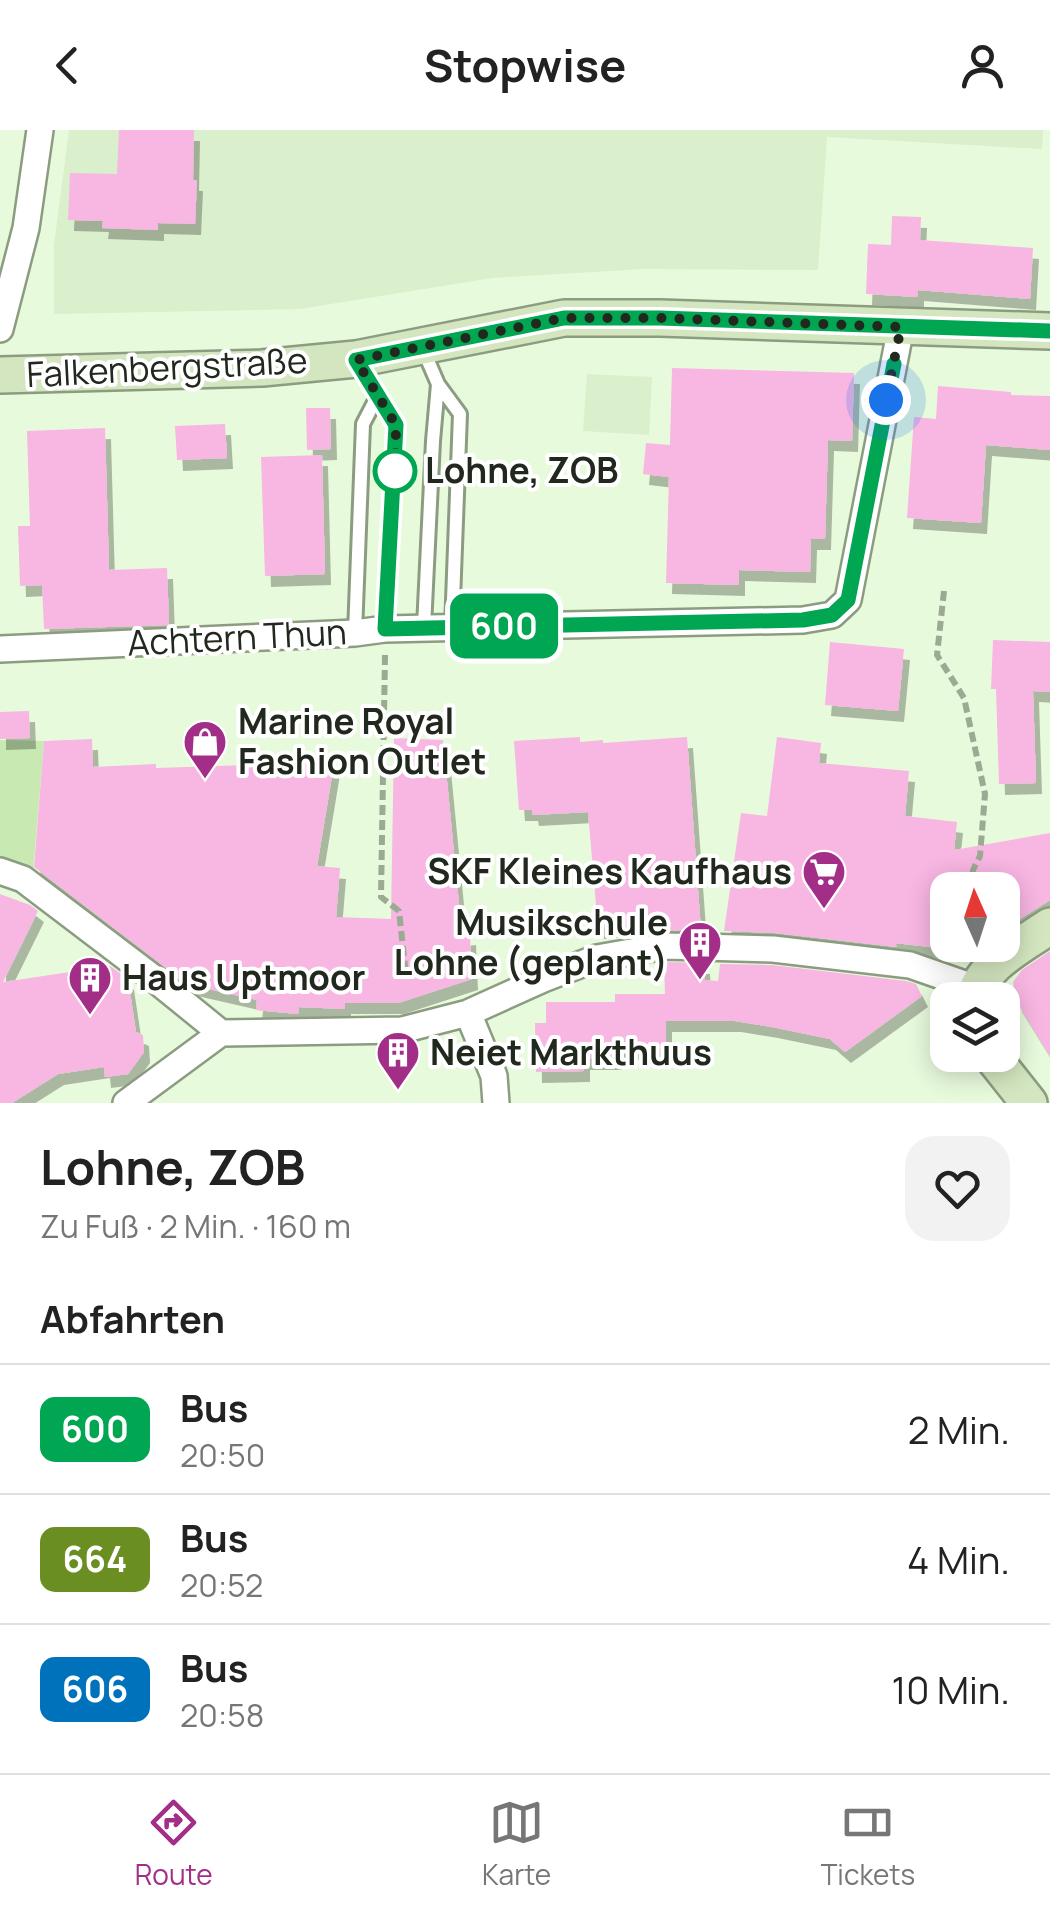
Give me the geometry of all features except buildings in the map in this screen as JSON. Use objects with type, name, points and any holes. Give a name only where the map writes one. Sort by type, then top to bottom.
[{"type":"street","points":[[0,329],[26,228],[40,130]]},
{"type":"street","name":"Falkenbergstraße","points":[[0,375],[262,368],[356,360],[564,318],[1050,331]]},
{"type":"street","name":"Achtern Thun","points":[[0,648],[424,627],[803,620],[832,615],[848,600],[901,327]]},
{"type":"street","points":[[0,871],[23,880],[220,1033]]},
{"type":"street","points":[[984,982],[992,970],[1050,926]]},
{"type":"street","points":[[126,1103],[220,1033],[402,1030],[468,1014],[596,958],[665,946],[773,949],[910,965],[948,982]]},
{"type":"street","points":[[468,1014],[494,1076],[496,1103]]},
{"type":"street","points":[[1004,1072],[1029,1103]]},
{"type":"lane","points":[[421,345],[438,384],[460,414],[452,627]]},
{"type":"lane","points":[[356,360],[396,425],[385,629]]},
{"type":"lane","points":[[424,627],[438,384]]},
{"type":"lane","points":[[355,632],[363,424],[378,396]]},
{"type":"path","points":[[944,590],[937,655],[964,698],[985,794],[980,856],[973,872]]},
{"type":"path","points":[[385,629],[382,898],[399,911],[406,975]]},
{"type":"shaded area","points":[[69,130],[1043,130],[1042,149],[827,137],[818,270],[644,269],[492,278],[300,309],[54,314],[54,245]]},
{"type":"shaded area","points":[[587,374],[652,377],[649,435],[583,431]]},
{"type":"shaded area","points":[[0,740],[44,741],[33,872],[0,857]]},
{"type":"bus line","name":"600","points":[[894,364],[848,600],[832,615],[803,620],[385,629],[396,425],[356,360],[564,318],[1050,331]]},
{"type":"place","name":"Lohne, ZOB","points":[[395,471]]},
{"type":"place","name":"Marine Royal Fashion Outlet","points":[[205,780]]},
{"type":"place","name":"SKF Kleines Kaufhaus","points":[[824,910]]},
{"type":"place","name":"Musikschule Lohne (geplant)","points":[[700,981]]},
{"type":"place","name":"Haus Uptmoor","points":[[90,1016]]},
{"type":"place","name":"Neiet Markthuus","points":[[398,1091]]},
{"type":"route","points":[[395,471],[396,425],[356,360],[564,318],[901,327],[886,400]]}]
